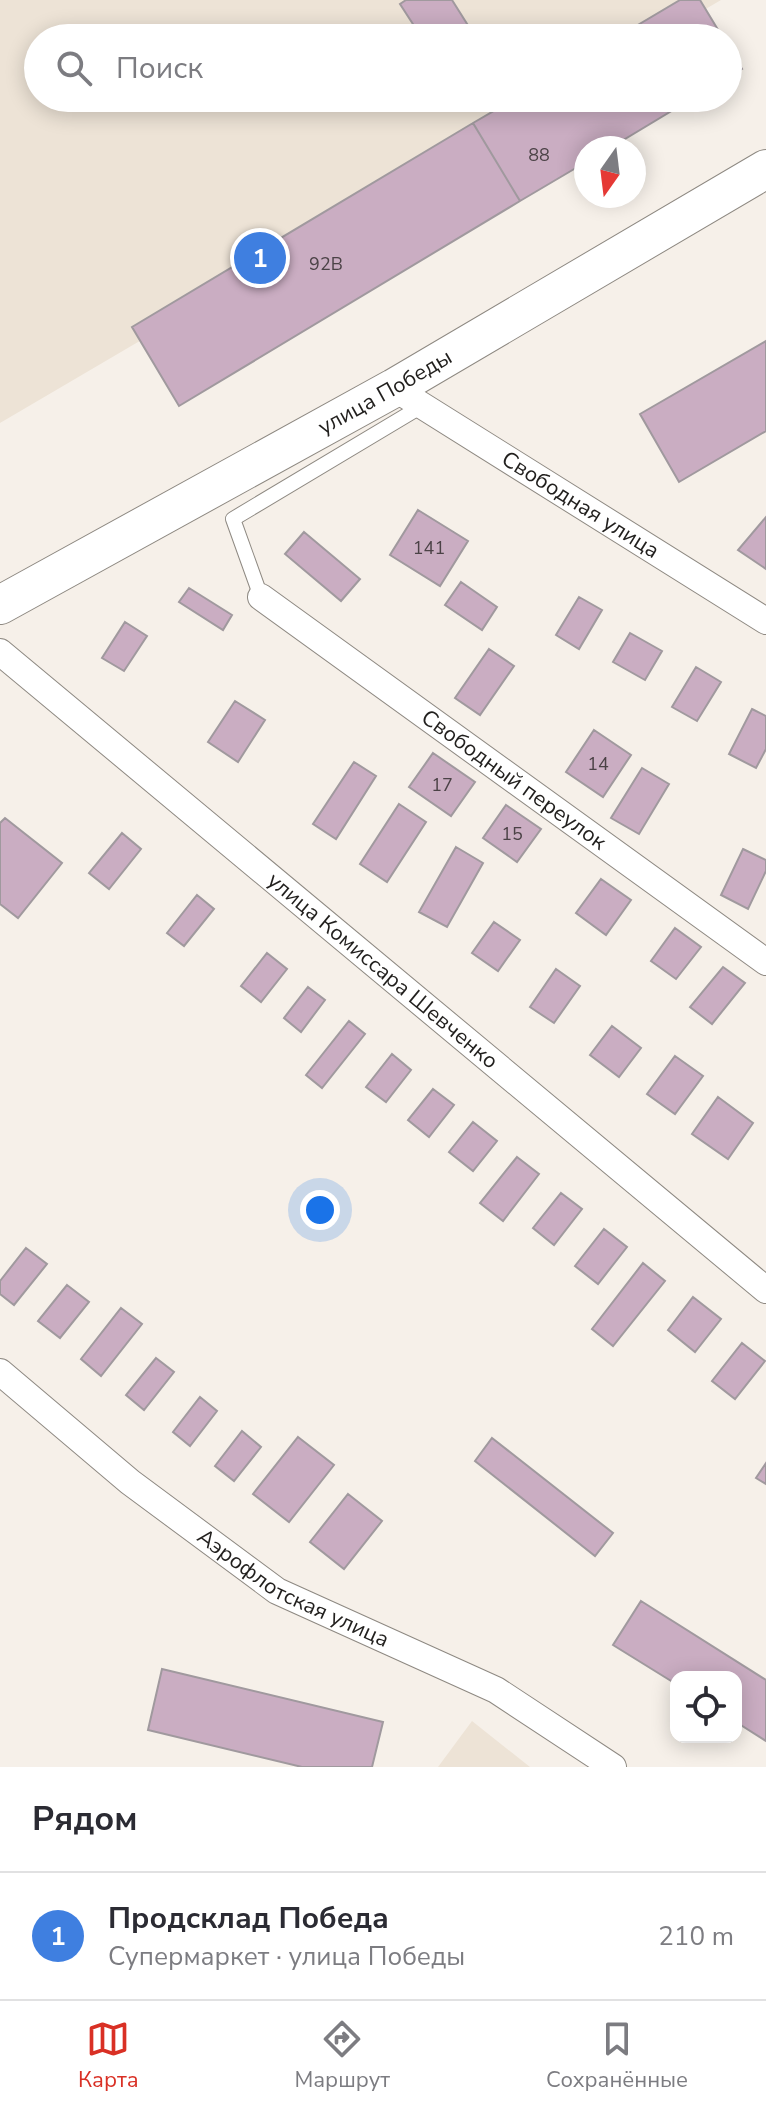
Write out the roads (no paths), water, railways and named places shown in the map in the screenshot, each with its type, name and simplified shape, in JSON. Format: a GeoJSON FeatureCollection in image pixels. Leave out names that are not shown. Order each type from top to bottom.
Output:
{"type":"FeatureCollection","features":[{"type":"Feature","properties":{"kind":"street","name":"улица Победы"},"geometry":{"type":"LineString","coordinates":[[0,605],[408,397],[766,169]]}},
{"type":"Feature","properties":{"kind":"street","name":"Свободная улица"},"geometry":{"type":"LineString","coordinates":[[408,397],[766,621]]}},
{"type":"Feature","properties":{"kind":"street","name":"Свободный переулок"},"geometry":{"type":"LineString","coordinates":[[261,597],[766,962]]}},
{"type":"Feature","properties":{"kind":"street","name":"улица Комиссара Шевченко"},"geometry":{"type":"LineString","coordinates":[[0,652],[766,1290]]}},
{"type":"Feature","properties":{"kind":"street","name":"Аэрофлотская улица"},"geometry":{"type":"LineString","coordinates":[[0,1372],[130,1482],[277,1591],[496,1690],[613,1767]]}},
{"type":"Feature","properties":{"kind":"lane"},"geometry":{"type":"LineString","coordinates":[[261,597],[233,519],[408,397]]}},
{"type":"Feature","properties":{"kind":"place","name":"Продсклад Победа"},"geometry":{"type":"Point","coordinates":[260,258]}}]}
